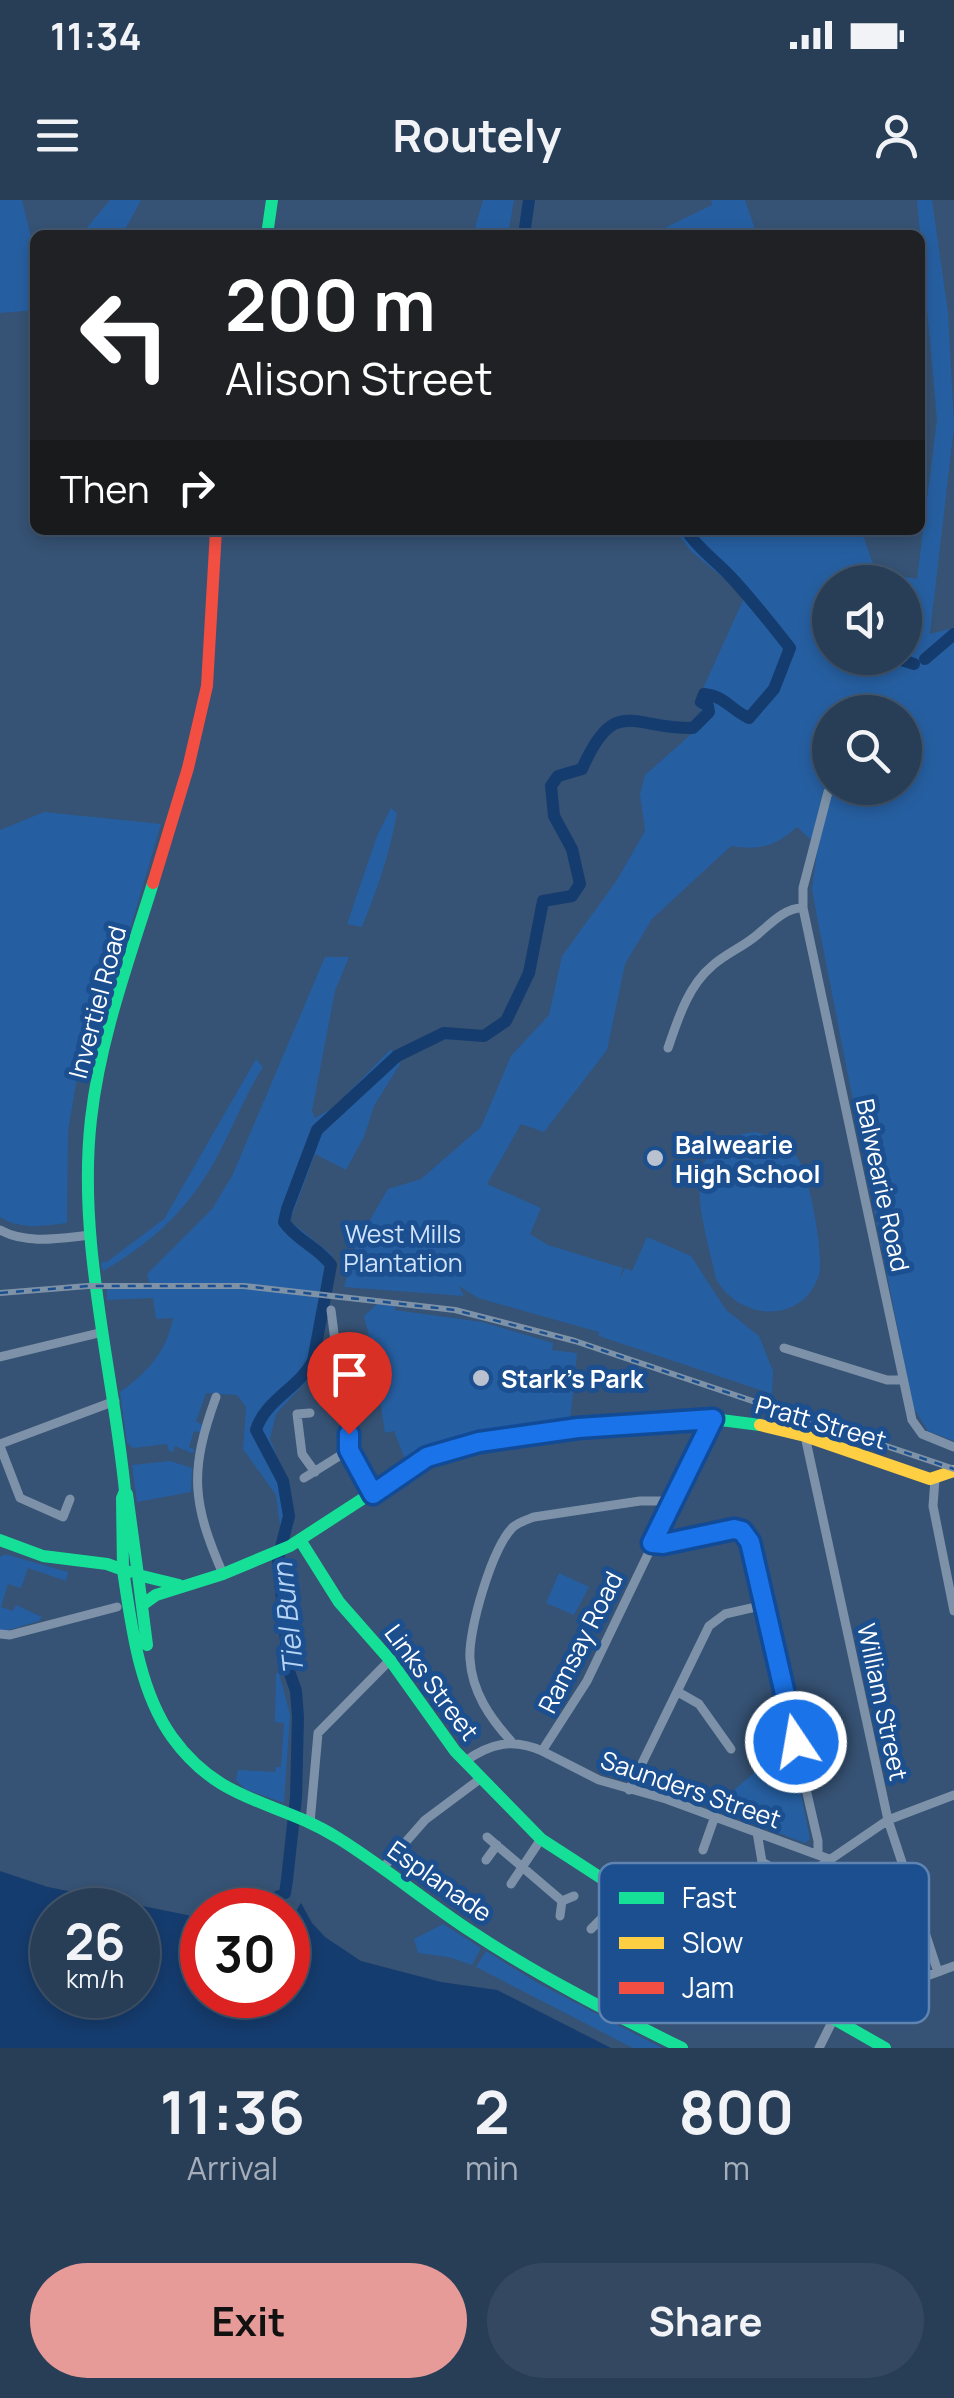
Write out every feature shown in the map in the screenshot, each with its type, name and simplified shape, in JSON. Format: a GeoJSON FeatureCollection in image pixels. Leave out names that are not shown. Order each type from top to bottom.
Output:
{"type":"FeatureCollection","features":[{"type":"Feature","properties":{"kind":"main road"},"geometry":{"type":"LineString","coordinates":[[268,230],[272,200]]}},
{"type":"Feature","properties":{"kind":"main road","name":"Invertiel Road"},"geometry":{"type":"LineString","coordinates":[[123,1570],[121,1518],[125,1492],[91,1235],[91,1120],[103,1045],[188,768],[207,686],[216,535]]}},
{"type":"Feature","properties":{"kind":"main road","name":"Pratt Street"},"geometry":{"type":"LineString","coordinates":[[142,1605],[156,1596],[295,1543],[427,1457],[479,1442],[578,1428],[713,1419],[774,1427],[935,1479]]}},
{"type":"Feature","properties":{"kind":"main road"},"geometry":{"type":"LineString","coordinates":[[935,1479],[954,1471]]}},
{"type":"Feature","properties":{"kind":"main road","name":"Invertiel Road"},"geometry":{"type":"LineString","coordinates":[[125,1492],[130,1499],[138,1574]]}},
{"type":"Feature","properties":{"kind":"main road"},"geometry":{"type":"LineString","coordinates":[[0,1540],[43,1556],[107,1564],[151,1580],[185,1586]]}},
{"type":"Feature","properties":{"kind":"main road","name":"Links Street"},"geometry":{"type":"LineString","coordinates":[[295,1543],[390,1660],[464,1762],[541,1840],[599,1877]]}},
{"type":"Feature","properties":{"kind":"main road"},"geometry":{"type":"LineString","coordinates":[[123,1570],[134,1554]]}},
{"type":"Feature","properties":{"kind":"main road","name":"Esplanade"},"geometry":{"type":"LineString","coordinates":[[123,1570],[122,1602],[156,1704],[169,1734],[196,1766],[224,1788],[334,1835],[514,1958],[599,2004]]}},
{"type":"Feature","properties":{"kind":"main road"},"geometry":{"type":"LineString","coordinates":[[122,1602],[138,1574]]}},
{"type":"Feature","properties":{"kind":"main road","name":"Esplanade"},"geometry":{"type":"LineString","coordinates":[[138,1574],[144,1632],[179,1745]]}},
{"type":"Feature","properties":{"kind":"main road","name":"Esplanade"},"geometry":{"type":"LineString","coordinates":[[635,2023],[682,2048]]}},
{"type":"Feature","properties":{"kind":"main road","name":"Links Street"},"geometry":{"type":"LineString","coordinates":[[839,2023],[885,2048]]}},
{"type":"Feature","properties":{"kind":"street"},"geometry":{"type":"LineString","coordinates":[[668,1048],[686,1002],[712,966],[777,918],[803,908],[804,888],[825,805]]}},
{"type":"Feature","properties":{"kind":"street","name":"Balwearie Road"},"geometry":{"type":"LineString","coordinates":[[803,908],[912,1420],[922,1434],[954,1447]]}},
{"type":"Feature","properties":{"kind":"street"},"geometry":{"type":"LineString","coordinates":[[0,1230],[12,1237],[49,1240],[91,1235]]}},
{"type":"Feature","properties":{"kind":"street"},"geometry":{"type":"LineString","coordinates":[[332,1310],[349,1450],[373,1494]]}},
{"type":"Feature","properties":{"kind":"street"},"geometry":{"type":"LineString","coordinates":[[0,1357],[104,1332]]}},
{"type":"Feature","properties":{"kind":"street"},"geometry":{"type":"LineString","coordinates":[[784,1348],[887,1380],[902,1380]]}},
{"type":"Feature","properties":{"kind":"street"},"geometry":{"type":"LineString","coordinates":[[216,1397],[203,1437],[196,1480],[205,1533],[222,1574]]}},
{"type":"Feature","properties":{"kind":"street"},"geometry":{"type":"LineString","coordinates":[[70,1499],[63,1517],[20,1498],[0,1445],[115,1401]]}},
{"type":"Feature","properties":{"kind":"street"},"geometry":{"type":"LineString","coordinates":[[310,1413],[297,1414],[302,1454],[314,1472]]}},
{"type":"Feature","properties":{"kind":"street","name":"Ramsay Road"},"geometry":{"type":"LineString","coordinates":[[511,1741],[542,1751],[587,1682],[713,1419]]}},
{"type":"Feature","properties":{"kind":"street","name":"William Street"},"geometry":{"type":"LineString","coordinates":[[805,1436],[888,1820],[902,1863]]}},
{"type":"Feature","properties":{"kind":"street"},"geometry":{"type":"LineString","coordinates":[[304,1478],[349,1450]]}},
{"type":"Feature","properties":{"kind":"street"},"geometry":{"type":"LineString","coordinates":[[935,1479],[933,1506],[954,1611]]}},
{"type":"Feature","properties":{"kind":"street"},"geometry":{"type":"LineString","coordinates":[[464,1762],[480,1750],[511,1741],[483,1705],[470,1661],[471,1636],[498,1550],[510,1531],[517,1523],[534,1517],[640,1501],[672,1502]]}},
{"type":"Feature","properties":{"kind":"street"},"geometry":{"type":"LineString","coordinates":[[652,1543],[734,1529],[742,1531],[750,1542],[818,1854]]}},
{"type":"Feature","properties":{"kind":"street"},"geometry":{"type":"LineString","coordinates":[[941,1544],[954,1542]]}},
{"type":"Feature","properties":{"kind":"street"},"geometry":{"type":"LineString","coordinates":[[0,1634],[10,1635],[122,1602]]}},
{"type":"Feature","properties":{"kind":"street"},"geometry":{"type":"LineString","coordinates":[[629,1790],[709,1626],[725,1614],[765,1605]]}},
{"type":"Feature","properties":{"kind":"street"},"geometry":{"type":"LineString","coordinates":[[306,1821],[318,1734],[390,1660]]}},
{"type":"Feature","properties":{"kind":"street"},"geometry":{"type":"LineString","coordinates":[[678,1692],[699,1704],[731,1749]]}},
{"type":"Feature","properties":{"kind":"street","name":"Saunders Street"},"geometry":{"type":"LineString","coordinates":[[542,1751],[599,1780],[715,1816],[829,1859]]}},
{"type":"Feature","properties":{"kind":"street"},"geometry":{"type":"LineString","coordinates":[[382,1868],[425,1820],[480,1778]]}},
{"type":"Feature","properties":{"kind":"street"},"geometry":{"type":"LineString","coordinates":[[824,1863],[888,1820],[954,1795]]}},
{"type":"Feature","properties":{"kind":"street"},"geometry":{"type":"LineString","coordinates":[[703,1850],[715,1816]]}},
{"type":"Feature","properties":{"kind":"street"},"geometry":{"type":"LineString","coordinates":[[757,1832],[762,1862]]}},
{"type":"Feature","properties":{"kind":"street"},"geometry":{"type":"LineString","coordinates":[[487,1837],[562,1901]]}},
{"type":"Feature","properties":{"kind":"street"},"geometry":{"type":"LineString","coordinates":[[511,1884],[541,1840]]}},
{"type":"Feature","properties":{"kind":"street"},"geometry":{"type":"LineString","coordinates":[[486,1860],[497,1845]]}},
{"type":"Feature","properties":{"kind":"street"},"geometry":{"type":"LineString","coordinates":[[562,1901],[574,1896]]}},
{"type":"Feature","properties":{"kind":"street"},"geometry":{"type":"LineString","coordinates":[[560,1916],[562,1901]]}},
{"type":"Feature","properties":{"kind":"street"},"geometry":{"type":"LineString","coordinates":[[591,1929],[599,1921]]}},
{"type":"Feature","properties":{"kind":"street","name":"William Street"},"geometry":{"type":"LineString","coordinates":[[929,1945],[938,1972]]}},
{"type":"Feature","properties":{"kind":"street"},"geometry":{"type":"LineString","coordinates":[[929,1975],[954,1966]]}},
{"type":"Feature","properties":{"kind":"street"},"geometry":{"type":"LineString","coordinates":[[819,2048],[832,2023]]}},
{"type":"Feature","properties":{"kind":"green space"},"geometry":{"type":"Polygon","coordinates":[[[0,200],[22,200],[30,233],[30,310],[0,313],[0,200]]]}},
{"type":"Feature","properties":{"kind":"green space"},"geometry":{"type":"Polygon","coordinates":[[[110,200],[141,200],[125,230],[85,230],[110,200]]]}},
{"type":"Feature","properties":{"kind":"green space"},"geometry":{"type":"Polygon","coordinates":[[[483,200],[514,200],[509,230],[475,230],[483,200]]]}},
{"type":"Feature","properties":{"kind":"green space"},"geometry":{"type":"Polygon","coordinates":[[[711,200],[745,200],[755,230],[660,230],[712,205],[711,200]]]}},
{"type":"Feature","properties":{"kind":"green space","name":"West Mills Plantation"},"geometry":{"type":"Polygon","coordinates":[[[917,200],[932,200],[948,313],[954,426],[930,634],[954,628],[954,1441],[928,1431],[913,1407],[812,889],[818,846],[797,827],[767,846],[731,846],[652,919],[625,964],[607,1050],[544,1132],[521,1124],[487,1184],[541,1208],[530,1234],[548,1245],[623,1268],[619,1281],[625,1268],[632,1271],[647,1237],[691,1256],[726,1310],[759,1336],[773,1371],[772,1394],[599,1336],[599,1332],[478,1298],[459,1286],[464,1296],[344,1287],[356,1244],[388,1189],[421,1179],[481,1127],[511,1056],[549,1015],[562,956],[617,880],[645,831],[640,794],[645,775],[696,730],[701,713],[700,695],[745,596],[691,551],[679,535],[863,535],[874,565],[812,565],[812,675],[922,675],[922,565],[919,565],[937,419],[925,288],[925,230],[920,230],[917,200]]]}},
{"type":"Feature","properties":{"kind":"green space"},"geometry":{"type":"Polygon","coordinates":[[[391,808],[397,813],[373,899],[362,927],[347,924],[377,836],[391,808]]]}},
{"type":"Feature","properties":{"kind":"green space"},"geometry":{"type":"Polygon","coordinates":[[[44,812],[161,824],[93,1055],[81,1053],[68,1131],[67,1223],[32,1226],[0,1217],[0,830],[44,812]]]}},
{"type":"Feature","properties":{"kind":"green space"},"geometry":{"type":"Polygon","coordinates":[[[325,957],[349,957],[335,991],[312,1111],[315,1118],[334,1107],[391,1049],[400,1064],[374,1106],[364,1137],[346,1170],[315,1154],[290,1221],[332,1255],[333,1266],[319,1356],[310,1377],[276,1414],[270,1439],[290,1491],[291,1530],[280,1525],[276,1495],[243,1449],[246,1407],[237,1395],[206,1393],[196,1421],[204,1426],[201,1433],[194,1431],[189,1447],[195,1450],[192,1453],[175,1446],[173,1452],[169,1451],[167,1444],[133,1448],[127,1443],[120,1392],[154,1360],[166,1341],[173,1318],[156,1319],[153,1298],[107,1300],[107,1289],[151,1289],[147,1274],[212,1209],[232,1176],[325,957]]]}},
{"type":"Feature","properties":{"kind":"green space"},"geometry":{"type":"Polygon","coordinates":[[[256,1059],[263,1067],[198,1187],[162,1228],[103,1271],[101,1263],[164,1219],[256,1059]]]}},
{"type":"Feature","properties":{"kind":"green space"},"geometry":{"type":"Polygon","coordinates":[[[755,1132],[780,1142],[799,1160],[811,1199],[820,1252],[819,1275],[811,1291],[799,1303],[770,1312],[739,1303],[716,1279],[701,1211],[702,1168],[712,1151],[728,1139],[755,1132]]]}},
{"type":"Feature","properties":{"kind":"green space","name":"Stark's Park"},"geometry":{"type":"Polygon","coordinates":[[[377,1304],[482,1322],[553,1343],[552,1350],[577,1353],[570,1421],[455,1441],[406,1462],[394,1431],[385,1433],[364,1316],[377,1304]]]}},
{"type":"Feature","properties":{"kind":"green space"},"geometry":{"type":"Polygon","coordinates":[[[170,1461],[192,1468],[191,1492],[137,1502],[132,1465],[170,1461]]]}},
{"type":"Feature","properties":{"kind":"green space"},"geometry":{"type":"Polygon","coordinates":[[[5,1554],[68,1572],[66,1581],[28,1568],[21,1588],[8,1584],[1,1607],[13,1611],[16,1605],[42,1617],[5,1631],[0,1630],[0,1557],[5,1554]]]}},
{"type":"Feature","properties":{"kind":"green space"},"geometry":{"type":"Polygon","coordinates":[[[559,1573],[589,1587],[574,1615],[546,1603],[559,1573]]]}},
{"type":"Feature","properties":{"kind":"green space"},"geometry":{"type":"Polygon","coordinates":[[[276,1673],[290,1715],[284,1803],[245,1789],[236,1780],[238,1770],[275,1772],[276,1767],[281,1767],[284,1723],[275,1722],[276,1673]]]}},
{"type":"Feature","properties":{"kind":"green space"},"geometry":{"type":"Polygon","coordinates":[[[769,1760],[796,1769],[810,1839],[805,1843],[739,1818],[735,1789],[769,1760]]]}},
{"type":"Feature","properties":{"kind":"green space"},"geometry":{"type":"Polygon","coordinates":[[[443,1924],[481,1948],[472,1965],[418,1953],[414,1939],[443,1924]]]}},
{"type":"Feature","properties":{"kind":"green space"},"geometry":{"type":"Polygon","coordinates":[[[486,1951],[599,2015],[599,2023],[614,2023],[662,2048],[633,2048],[476,1967],[486,1951]]]}},
{"type":"Feature","properties":{"kind":"shaded area"},"geometry":{"type":"Polygon","coordinates":[[[0,1871],[53,1888],[30,1888],[30,2018],[160,2018],[160,1910],[180,1914],[180,2018],[310,2018],[310,1919],[325,1937],[361,1961],[441,1982],[497,1990],[611,2048],[0,2048],[0,1871]]]}},
{"type":"Feature","properties":{"kind":"waterway","name":"Tiel Burn"},"geometry":{"type":"LineString","coordinates":[[525,230],[529,200]]}},
{"type":"Feature","properties":{"kind":"waterway","name":"Tiel Burn"},"geometry":{"type":"LineString","coordinates":[[286,1888],[296,1797],[298,1717],[296,1691],[289,1671],[278,1559],[289,1516],[283,1481],[256,1430],[267,1410],[313,1361],[331,1265],[284,1222],[287,1209],[317,1130],[397,1056],[444,1033],[484,1036],[506,1021],[529,973],[543,901],[572,896],[580,884],[572,849],[554,816],[551,786],[558,776],[582,769],[605,731],[616,723],[693,728],[709,712],[701,702],[704,694],[717,697],[749,718],[774,689],[790,648],[690,535]]}},
{"type":"Feature","properties":{"kind":"waterway"},"geometry":{"type":"LineString","coordinates":[[925,659],[954,634]]}},
{"type":"Feature","properties":{"kind":"railway"},"geometry":{"type":"LineString","coordinates":[[0,1293],[88,1286],[244,1286],[455,1310],[575,1341],[954,1469]]}},
{"type":"Feature","properties":{"kind":"traffic: fast"},"geometry":{"type":"LineString","coordinates":[[268,230],[272,200]]}},
{"type":"Feature","properties":{"kind":"traffic: fast"},"geometry":{"type":"LineString","coordinates":[[123,1570],[125,1491],[92,1258],[88,1165],[101,1059],[153,883]]}},
{"type":"Feature","properties":{"kind":"traffic: fast"},"geometry":{"type":"LineString","coordinates":[[142,1605],[156,1595],[223,1574],[290,1546],[427,1457],[479,1442],[538,1432],[713,1419],[760,1425]]}},
{"type":"Feature","properties":{"kind":"traffic: fast"},"geometry":{"type":"LineString","coordinates":[[127,1494],[138,1575],[179,1585]]}},
{"type":"Feature","properties":{"kind":"traffic: fast"},"geometry":{"type":"LineString","coordinates":[[0,1540],[43,1556],[107,1564],[129,1572]]}},
{"type":"Feature","properties":{"kind":"traffic: fast"},"geometry":{"type":"LineString","coordinates":[[300,1540],[339,1602],[390,1660],[455,1751],[541,1839],[599,1877]]}},
{"type":"Feature","properties":{"kind":"traffic: fast"},"geometry":{"type":"LineString","coordinates":[[123,1570],[144,1678],[161,1719],[191,1759],[230,1789],[338,1838],[495,1947],[599,2005]]}},
{"type":"Feature","properties":{"kind":"traffic: fast"},"geometry":{"type":"LineString","coordinates":[[138,1575],[147,1645]]}},
{"type":"Feature","properties":{"kind":"traffic: fast"},"geometry":{"type":"LineString","coordinates":[[634,2023],[682,2048]]}},
{"type":"Feature","properties":{"kind":"traffic: fast"},"geometry":{"type":"LineString","coordinates":[[841,2023],[885,2048]]}},
{"type":"Feature","properties":{"kind":"traffic: slow"},"geometry":{"type":"LineString","coordinates":[[760,1425],[805,1436],[930,1479],[954,1471]]}},
{"type":"Feature","properties":{"kind":"traffic: jam"},"geometry":{"type":"LineString","coordinates":[[153,883],[188,768],[207,686],[216,535]]}},
{"type":"Feature","properties":{"kind":"place","name":"Balwearie High School"},"geometry":{"type":"Point","coordinates":[655,1158]}},
{"type":"Feature","properties":{"kind":"place","name":"Stark's Park"},"geometry":{"type":"Point","coordinates":[481,1378]}},
{"type":"Feature","properties":{"kind":"route"},"geometry":{"type":"LineString","coordinates":[[349,1434],[349,1450],[373,1494],[427,1457],[479,1442],[578,1428],[713,1419],[652,1543],[734,1529],[742,1531],[750,1542],[796,1742]]}}]}
